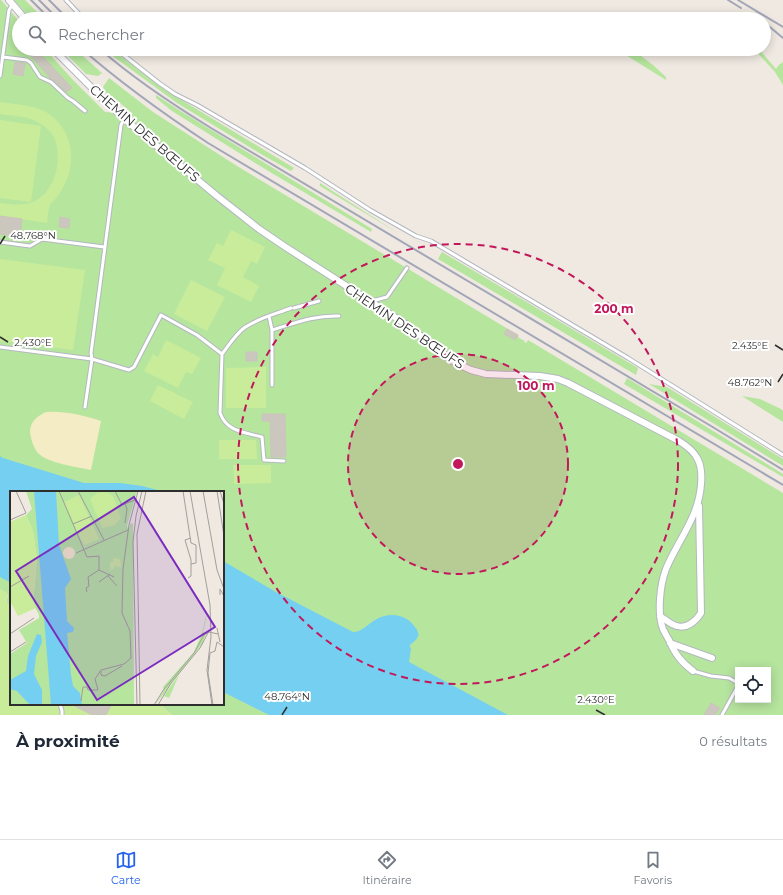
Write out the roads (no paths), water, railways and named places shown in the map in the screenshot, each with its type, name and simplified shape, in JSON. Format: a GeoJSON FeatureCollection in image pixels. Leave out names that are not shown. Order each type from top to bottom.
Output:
{"type":"FeatureCollection","features":[{"type":"Feature","properties":{"kind":"street"},"geometry":{"type":"LineString","coordinates":[[11,2],[19,12]]}},
{"type":"Feature","properties":{"kind":"street","name":"CHEMIN DES BŒUFS"},"geometry":{"type":"LineString","coordinates":[[60,56],[124,119],[259,229],[411,328],[448,357],[471,370],[486,374],[540,376],[558,379],[577,387],[679,441],[690,449],[698,460],[701,468],[701,491],[694,514],[666,569],[662,583],[660,616]]}},
{"type":"Feature","properties":{"kind":"street"},"geometry":{"type":"LineString","coordinates":[[660,616],[676,626],[684,626],[696,620],[700,613],[698,502]]}},
{"type":"Feature","properties":{"kind":"street"},"geometry":{"type":"LineString","coordinates":[[660,616],[663,628],[678,657],[693,671]]}},
{"type":"Feature","properties":{"kind":"street"},"geometry":{"type":"LineString","coordinates":[[670,643],[712,658]]}},
{"type":"Feature","properties":{"kind":"lane"},"geometry":{"type":"LineString","coordinates":[[66,0],[77,12]]}},
{"type":"Feature","properties":{"kind":"lane"},"geometry":{"type":"LineString","coordinates":[[0,76],[11,2]]}},
{"type":"Feature","properties":{"kind":"lane"},"geometry":{"type":"LineString","coordinates":[[125,56],[175,94],[197,105],[305,168],[370,210],[416,236],[431,241],[593,337],[783,455]]}},
{"type":"Feature","properties":{"kind":"lane"},"geometry":{"type":"LineString","coordinates":[[3,57],[27,60],[31,63],[40,77],[51,82],[85,111]]}},
{"type":"Feature","properties":{"kind":"lane"},"geometry":{"type":"LineString","coordinates":[[85,407],[92,359],[91,353],[104,247],[121,125],[124,119]]}},
{"type":"Feature","properties":{"kind":"lane"},"geometry":{"type":"LineString","coordinates":[[0,242],[30,246],[42,239],[104,247]]}},
{"type":"Feature","properties":{"kind":"lane"},"geometry":{"type":"LineString","coordinates":[[371,302],[387,296],[407,268]]}},
{"type":"Feature","properties":{"kind":"lane"},"geometry":{"type":"LineString","coordinates":[[284,461],[264,460],[262,437],[230,428],[222,419],[220,413],[222,354],[234,337],[245,327],[268,316],[319,302]]}},
{"type":"Feature","properties":{"kind":"lane"},"geometry":{"type":"LineString","coordinates":[[0,347],[92,359],[129,370],[134,367],[161,315],[197,335],[222,354]]}},
{"type":"Feature","properties":{"kind":"lane"},"geometry":{"type":"LineString","coordinates":[[268,316],[272,330],[272,385]]}},
{"type":"Feature","properties":{"kind":"lane"},"geometry":{"type":"LineString","coordinates":[[272,330],[311,318],[339,316]]}},
{"type":"Feature","properties":{"kind":"lane"},"geometry":{"type":"LineString","coordinates":[[693,671],[711,676],[729,678],[735,681]]}},
{"type":"Feature","properties":{"kind":"lane"},"geometry":{"type":"LineString","coordinates":[[722,715],[735,691]]}},
{"type":"Feature","properties":{"kind":"lane"},"geometry":{"type":"LineString","coordinates":[[60,705],[62,715]]}},
{"type":"Feature","properties":{"kind":"water"},"geometry":{"type":"Polygon","coordinates":[[[0,456],[84,483],[120,483],[142,486],[161,491],[10,491],[10,582],[0,577],[0,456]]]}},
{"type":"Feature","properties":{"kind":"water"},"geometry":{"type":"Polygon","coordinates":[[[224,562],[276,592],[353,632],[362,629],[381,617],[393,615],[404,617],[409,620],[418,632],[417,639],[410,645],[411,649],[409,662],[508,715],[269,715],[224,692],[224,562]]]}},
{"type":"Feature","properties":{"kind":"railway"},"geometry":{"type":"LineString","coordinates":[[31,0],[43,12]]}},
{"type":"Feature","properties":{"kind":"railway"},"geometry":{"type":"LineString","coordinates":[[39,0],[51,12]]}},
{"type":"Feature","properties":{"kind":"railway"},"geometry":{"type":"LineString","coordinates":[[49,0],[61,12]]}},
{"type":"Feature","properties":{"kind":"railway"},"geometry":{"type":"LineString","coordinates":[[728,0],[741,8]]}},
{"type":"Feature","properties":{"kind":"railway"},"geometry":{"type":"LineString","coordinates":[[738,0],[758,12]]}},
{"type":"Feature","properties":{"kind":"railway"},"geometry":{"type":"LineString","coordinates":[[771,20],[783,27]]}},
{"type":"Feature","properties":{"kind":"railway"},"geometry":{"type":"LineString","coordinates":[[771,28],[783,38]]}},
{"type":"Feature","properties":{"kind":"railway"},"geometry":{"type":"LineString","coordinates":[[90,56],[175,121],[208,143],[783,485]]}},
{"type":"Feature","properties":{"kind":"railway"},"geometry":{"type":"LineString","coordinates":[[108,56],[154,91],[211,128],[783,470]]}}]}
